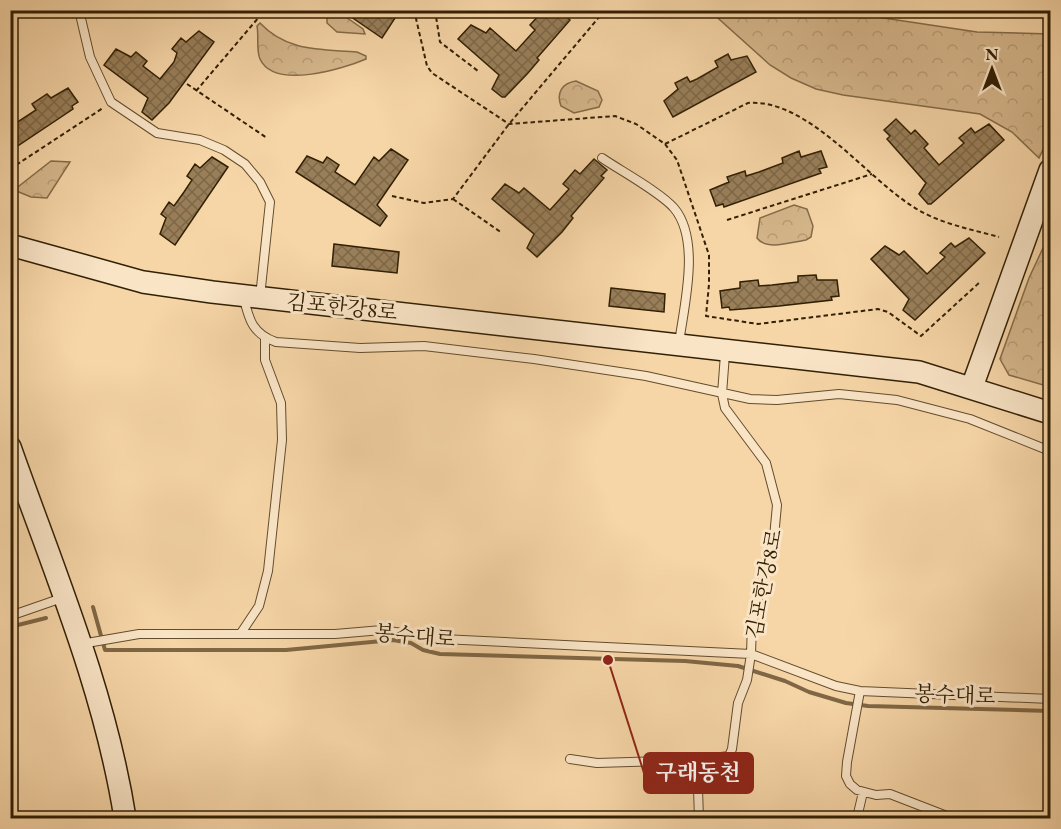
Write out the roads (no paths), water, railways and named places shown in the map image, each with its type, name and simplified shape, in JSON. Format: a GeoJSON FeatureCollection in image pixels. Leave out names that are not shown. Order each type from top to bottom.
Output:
{"type":"FeatureCollection","features":[{"type":"Feature","properties":{"kind":"street"},"geometry":{"type":"LineString","coordinates":[[972,387],[1050,170]]}},
{"type":"Feature","properties":{"kind":"street","name":"김포한강8로"},"geometry":{"type":"LineString","coordinates":[[10,245],[144,282],[252,297],[919,372],[1050,413]]}},
{"type":"Feature","properties":{"kind":"street","name":"김포한강8로"},"geometry":{"type":"LineString","coordinates":[[678,345],[725,354],[919,378],[972,387]]}},
{"type":"Feature","properties":{"kind":"street"},"geometry":{"type":"LineString","coordinates":[[10,447],[63,597],[86,643],[120,786],[125,819]]}},
{"type":"Feature","properties":{"kind":"lane"},"geometry":{"type":"LineString","coordinates":[[79,10],[90,57],[111,102],[157,133],[200,141],[225,150],[245,164],[260,182],[270,202],[252,297],[253,328],[265,338],[276,342],[360,348],[424,346],[534,359],[646,376],[722,394],[766,401],[823,395],[859,395],[918,403],[970,419],[1050,451]]}},
{"type":"Feature","properties":{"kind":"lane"},"geometry":{"type":"LineString","coordinates":[[602,158],[674,208],[679,216],[687,243],[690,265],[678,345]]}},
{"type":"Feature","properties":{"kind":"lane"},"geometry":{"type":"LineString","coordinates":[[241,633],[259,606],[268,571],[282,440],[281,403],[265,360],[265,338]]}},
{"type":"Feature","properties":{"kind":"lane","name":"김포한강8로"},"geometry":{"type":"LineString","coordinates":[[725,354],[722,394],[725,408],[766,464],[777,505],[774,537],[752,622],[751,654],[860,695]]}},
{"type":"Feature","properties":{"kind":"lane"},"geometry":{"type":"LineString","coordinates":[[10,616],[63,597]]}},
{"type":"Feature","properties":{"kind":"lane","name":"봉수대로"},"geometry":{"type":"LineString","coordinates":[[86,643],[116,637],[241,633],[334,634],[382,630],[442,639],[751,654]]}},
{"type":"Feature","properties":{"kind":"lane"},"geometry":{"type":"LineString","coordinates":[[570,759],[597,763],[697,760],[729,756],[738,703],[747,680],[751,654]]}},
{"type":"Feature","properties":{"kind":"lane"},"geometry":{"type":"LineString","coordinates":[[860,695],[846,776],[850,784],[863,792],[890,794],[952,819]]}},
{"type":"Feature","properties":{"kind":"lane","name":"봉수대로"},"geometry":{"type":"LineString","coordinates":[[860,695],[1050,699]]}},
{"type":"Feature","properties":{"kind":"lane"},"geometry":{"type":"LineString","coordinates":[[697,760],[699,819]]}},
{"type":"Feature","properties":{"kind":"lane"},"geometry":{"type":"LineString","coordinates":[[857,819],[863,792]]}},
{"type":"Feature","properties":{"kind":"waterway"},"geometry":{"type":"LineString","coordinates":[[93,607],[105,650],[286,650],[393,640],[411,643],[423,650],[440,654],[685,661],[738,666],[785,681],[809,692],[846,703],[868,706],[1050,711]]}},
{"type":"Feature","properties":{"kind":"waterway"},"geometry":{"type":"LineString","coordinates":[[10,627],[46,618]]}},
{"type":"Feature","properties":{"kind":"place","name":"구래동천"},"geometry":{"type":"Point","coordinates":[608,660]}}]}
